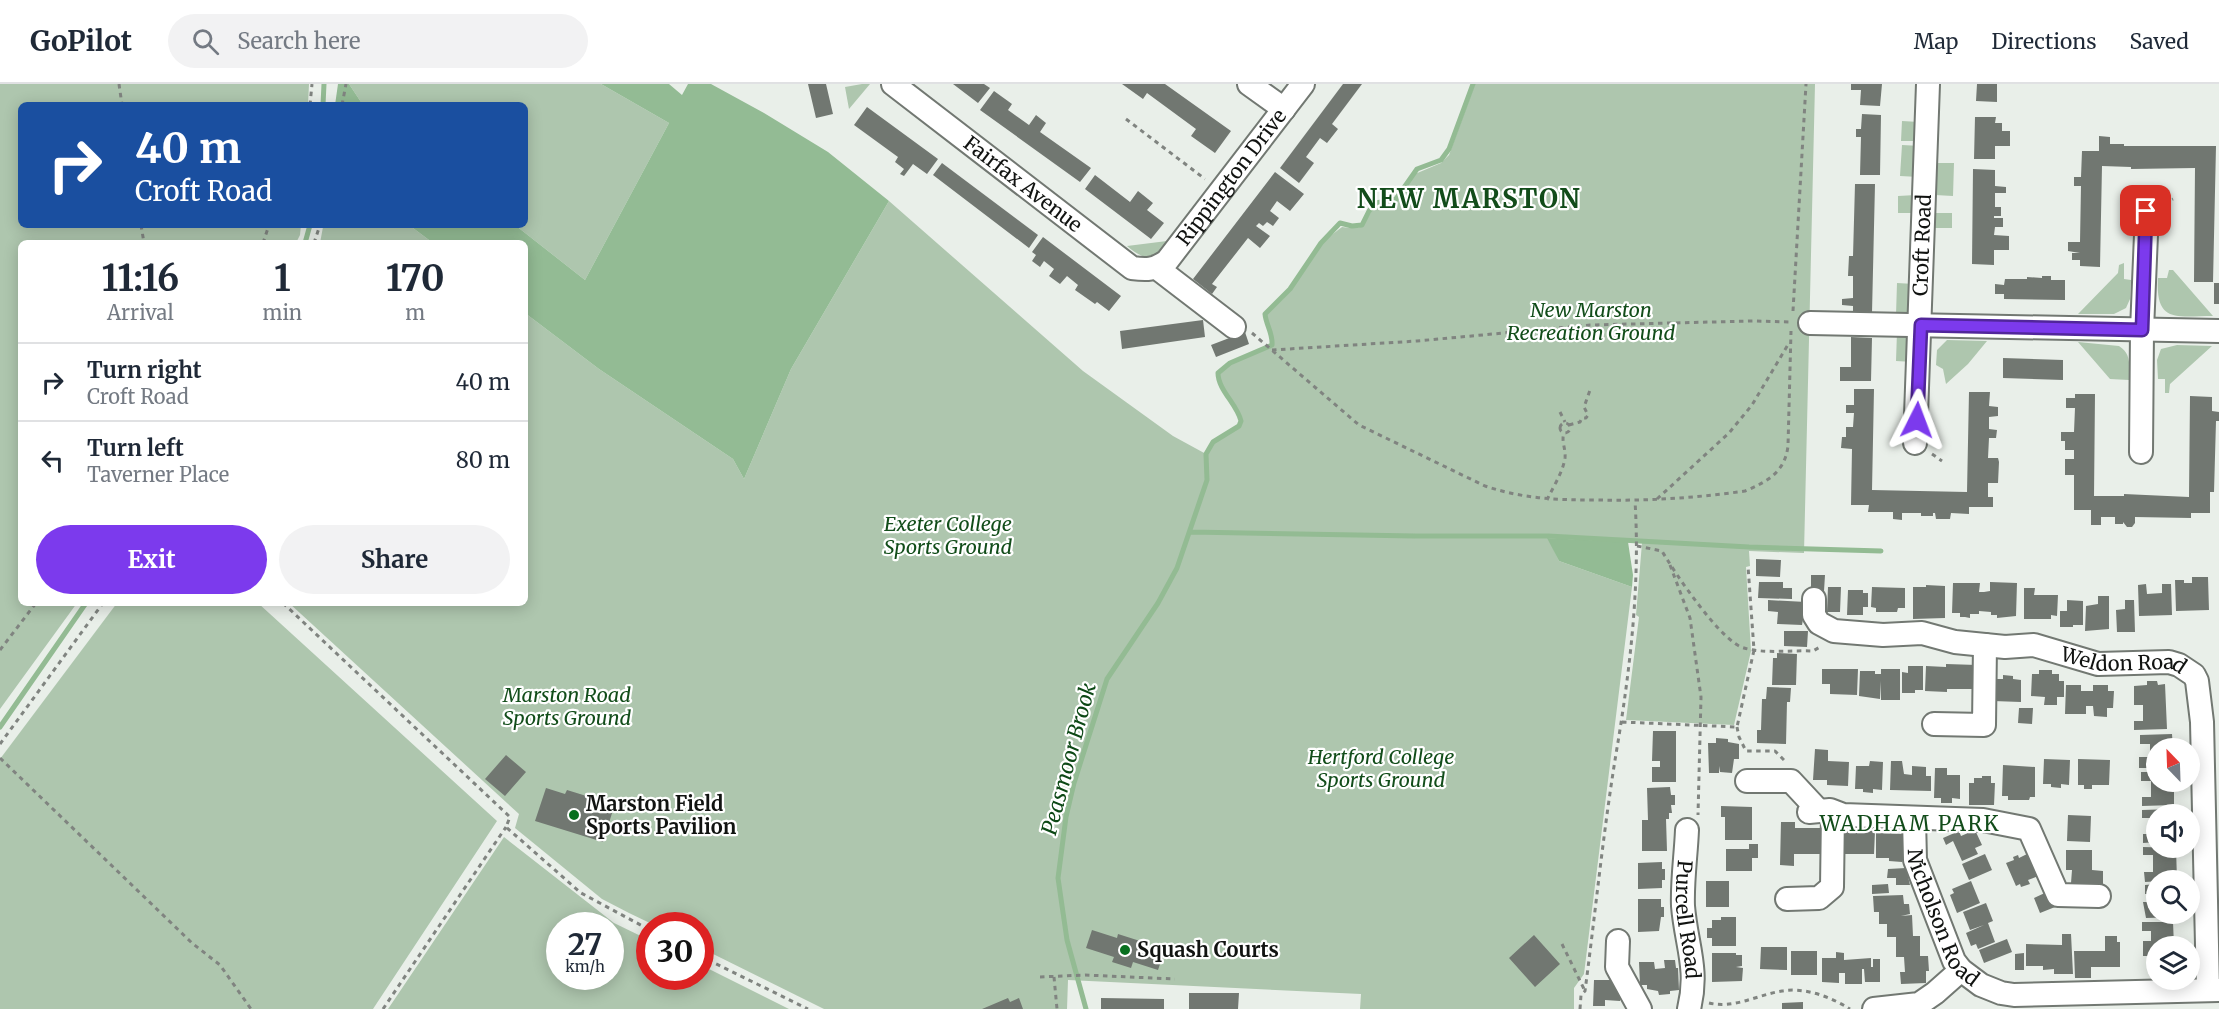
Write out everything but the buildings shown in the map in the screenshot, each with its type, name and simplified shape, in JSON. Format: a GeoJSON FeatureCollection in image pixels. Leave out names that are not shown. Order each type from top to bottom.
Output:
{"type":"FeatureCollection","features":[{"type":"Feature","properties":{"kind":"street","name":"Fairfax Avenue"},"geometry":{"type":"LineString","coordinates":[[893,84],[1132,268],[1149,270],[1157,268]]}},
{"type":"Feature","properties":{"kind":"street"},"geometry":{"type":"LineString","coordinates":[[1249,84],[1284,109]]}},
{"type":"Feature","properties":{"kind":"street","name":"Rippington Drive"},"geometry":{"type":"LineString","coordinates":[[1157,268],[1167,261],[1303,84]]}},
{"type":"Feature","properties":{"kind":"street","name":"Croft Road"},"geometry":{"type":"LineString","coordinates":[[1928,84],[1921,325],[2219,331]]}},
{"type":"Feature","properties":{"kind":"street"},"geometry":{"type":"LineString","coordinates":[[2140,452],[2146,211]]}},
{"type":"Feature","properties":{"kind":"street"},"geometry":{"type":"LineString","coordinates":[[1157,268],[1234,327]]}},
{"type":"Feature","properties":{"kind":"street"},"geometry":{"type":"LineString","coordinates":[[1801,323],[1921,325],[1915,443]]}},
{"type":"Feature","properties":{"kind":"street"},"geometry":{"type":"LineString","coordinates":[[1814,599],[1814,615],[1819,623],[1834,631],[1843,632]]}},
{"type":"Feature","properties":{"kind":"street","name":"Weldon Road"},"geometry":{"type":"LineString","coordinates":[[1843,632],[1883,635],[1922,633],[1955,642],[2005,647],[2034,645],[2098,664],[2169,662],[2186,668],[2194,675],[2200,694],[2202,722],[2213,990]]}},
{"type":"Feature","properties":{"kind":"street"},"geometry":{"type":"LineString","coordinates":[[1934,724],[1984,725],[1985,645]]}},
{"type":"Feature","properties":{"kind":"street"},"geometry":{"type":"LineString","coordinates":[[1747,781],[1791,781],[1821,812],[1832,886],[1819,898],[1787,898]]}},
{"type":"Feature","properties":{"kind":"street"},"geometry":{"type":"LineString","coordinates":[[1821,812],[1914,819],[1983,820],[2029,829],[2058,895],[2099,896]]}},
{"type":"Feature","properties":{"kind":"street","name":"Nicholson Road"},"geometry":{"type":"LineString","coordinates":[[1914,819],[1915,860],[1948,950],[1961,970],[1981,985],[2001,993],[2049,1002],[2213,990]]}},
{"type":"Feature","properties":{"kind":"street","name":"Purcell Road"},"geometry":{"type":"LineString","coordinates":[[1687,831],[1683,907],[1693,963],[1693,985],[1689,1007]]}},
{"type":"Feature","properties":{"kind":"street"},"geometry":{"type":"LineString","coordinates":[[1618,940],[1617,967],[1640,1009]]}},
{"type":"Feature","properties":{"kind":"street"},"geometry":{"type":"LineString","coordinates":[[1874,1009],[1909,1007],[1919,1004],[1961,970]]}},
{"type":"Feature","properties":{"kind":"path"},"geometry":{"type":"LineString","coordinates":[[119,84],[122,102]]}},
{"type":"Feature","properties":{"kind":"path"},"geometry":{"type":"LineString","coordinates":[[310,102],[312,84]]}},
{"type":"Feature","properties":{"kind":"path"},"geometry":{"type":"LineString","coordinates":[[343,102],[346,84]]}},
{"type":"Feature","properties":{"kind":"path"},"geometry":{"type":"LineString","coordinates":[[1655,500],[1729,433],[1752,405],[1801,323],[1806,84]]}},
{"type":"Feature","properties":{"kind":"path"},"geometry":{"type":"LineString","coordinates":[[1126,119],[1221,191]]}},
{"type":"Feature","properties":{"kind":"path"},"geometry":{"type":"LineString","coordinates":[[1272,350],[1417,341],[1590,324],[1753,321],[1801,323]]}},
{"type":"Feature","properties":{"kind":"path"},"geometry":{"type":"LineString","coordinates":[[1262,342],[1349,417],[1368,430],[1485,486],[1506,493],[1547,500],[1635,501],[1745,491],[1762,484],[1779,471],[1785,462],[1788,446],[1790,342]]}},
{"type":"Feature","properties":{"kind":"path"},"geometry":{"type":"LineString","coordinates":[[1564,433],[1560,431],[1559,426],[1580,423],[1582,418],[1588,415],[1584,407],[1590,390]]}},
{"type":"Feature","properties":{"kind":"path"},"geometry":{"type":"LineString","coordinates":[[1547,500],[1563,462],[1565,449],[1562,437],[1570,429],[1560,412]]}},
{"type":"Feature","properties":{"kind":"path"},"geometry":{"type":"LineString","coordinates":[[1580,1009],[1581,995],[1585,991],[1622,722],[1636,586],[1635,501]]}},
{"type":"Feature","properties":{"kind":"path"},"geometry":{"type":"LineString","coordinates":[[1636,546],[1662,551],[1708,615],[1734,645],[1754,650],[1813,651],[1833,641],[1843,632]]}},
{"type":"Feature","properties":{"kind":"path"},"geometry":{"type":"LineString","coordinates":[[1670,565],[1690,618],[1701,697],[1698,818],[1687,831]]}},
{"type":"Feature","properties":{"kind":"path"},"geometry":{"type":"LineString","coordinates":[[1622,722],[1737,726],[1754,650],[1748,566]]}},
{"type":"Feature","properties":{"kind":"path"},"geometry":{"type":"LineString","coordinates":[[0,650],[34,606]]}},
{"type":"Feature","properties":{"kind":"path"},"geometry":{"type":"LineString","coordinates":[[0,744],[101,606]]}},
{"type":"Feature","properties":{"kind":"path"},"geometry":{"type":"LineString","coordinates":[[286,606],[510,817],[506,827],[383,1009]]}},
{"type":"Feature","properties":{"kind":"path"},"geometry":{"type":"LineString","coordinates":[[0,758],[192,943],[220,964],[251,1009]]}},
{"type":"Feature","properties":{"kind":"path"},"geometry":{"type":"LineString","coordinates":[[506,827],[581,893],[636,922]]}},
{"type":"Feature","properties":{"kind":"path"},"geometry":{"type":"LineString","coordinates":[[1562,944],[1585,991]]}},
{"type":"Feature","properties":{"kind":"path"},"geometry":{"type":"LineString","coordinates":[[714,963],[808,1009]]}},
{"type":"Feature","properties":{"kind":"path"},"geometry":{"type":"LineString","coordinates":[[1040,978],[1078,975],[1175,979]]}},
{"type":"Feature","properties":{"kind":"path"},"geometry":{"type":"LineString","coordinates":[[1054,977],[1057,1009]]}},
{"type":"Feature","properties":{"kind":"path"},"geometry":{"type":"LineString","coordinates":[[1689,1007],[1701,1001],[1731,1007],[1781,991],[1792,990],[1814,993],[1837,1001],[1850,1009]]}},
{"type":"Feature","properties":{"kind":"green space"},"geometry":{"type":"Polygon","coordinates":[[[0,84],[309,84],[308,102],[18,102],[18,228],[301,228],[298,240],[18,240],[18,606],[75,606],[0,709],[0,84]]]}},
{"type":"Feature","properties":{"kind":"green space"},"geometry":{"type":"Polygon","coordinates":[[[338,84],[349,84],[361,102],[335,102],[338,84]]]}},
{"type":"Feature","properties":{"kind":"green space"},"geometry":{"type":"Polygon","coordinates":[[[349,84],[601,84],[669,123],[585,280],[519,228],[528,228],[528,102],[361,102],[349,84]]]}},
{"type":"Feature","properties":{"kind":"green space"},"geometry":{"type":"Polygon","coordinates":[[[601,84],[669,84],[682,95],[688,84],[711,84],[828,152],[889,201],[791,369],[744,479],[733,459],[599,369],[528,315],[528,240],[429,240],[413,228],[519,228],[585,280],[669,123],[601,84]]]}},
{"type":"Feature","properties":{"kind":"green space"},"geometry":{"type":"Polygon","coordinates":[[[870,84],[849,109],[845,87],[870,84]]]}},
{"type":"Feature","properties":{"kind":"green space"},"geometry":{"type":"Polygon","coordinates":[[[1475,84],[1815,84],[1804,553],[1749,551],[1750,566],[1746,567],[1751,651],[1734,725],[1626,720],[1639,617],[1636,615],[1642,543],[1548,538],[1559,561],[1632,587],[1584,974],[1574,988],[1574,1009],[1360,1009],[1361,994],[1068,980],[1067,1009],[824,1009],[714,954],[714,912],[636,912],[636,916],[602,899],[515,828],[519,814],[292,606],[528,606],[528,315],[599,369],[733,459],[744,479],[791,369],[889,201],[1083,371],[1173,436],[1206,454],[1213,442],[1239,426],[1241,421],[1221,385],[1218,373],[1230,363],[1271,345],[1265,314],[1283,299],[1321,243],[1342,227],[1362,226],[1373,209],[1395,202],[1415,174],[1441,163],[1449,155],[1475,84]]]}},
{"type":"Feature","properties":{"kind":"green space"},"geometry":{"type":"Polygon","coordinates":[[[1902,121],[1919,122],[1918,141],[1901,141],[1902,121]]]}},
{"type":"Feature","properties":{"kind":"green space"},"geometry":{"type":"Polygon","coordinates":[[[1902,145],[1921,146],[1919,177],[1900,176],[1902,145]]]}},
{"type":"Feature","properties":{"kind":"green space"},"geometry":{"type":"Polygon","coordinates":[[[1936,163],[1954,163],[1953,196],[1935,195],[1936,163]]]}},
{"type":"Feature","properties":{"kind":"green space"},"geometry":{"type":"Polygon","coordinates":[[[2133,187],[2163,189],[2165,194],[2152,199],[2143,199],[2130,195],[2133,187]]]}},
{"type":"Feature","properties":{"kind":"green space"},"geometry":{"type":"Polygon","coordinates":[[[1916,195],[1916,213],[1898,213],[1898,196],[1916,195]]]}},
{"type":"Feature","properties":{"kind":"green space"},"geometry":{"type":"Polygon","coordinates":[[[1934,213],[1952,213],[1952,228],[1934,228],[1934,213]]]}},
{"type":"Feature","properties":{"kind":"green space"},"geometry":{"type":"Polygon","coordinates":[[[323,228],[413,228],[429,240],[321,240],[323,228]]]}},
{"type":"Feature","properties":{"kind":"green space"},"geometry":{"type":"Polygon","coordinates":[[[1167,241],[1159,253],[1150,257],[1144,257],[1127,246],[1167,241]]]}},
{"type":"Feature","properties":{"kind":"green space"},"geometry":{"type":"Polygon","coordinates":[[[2124,263],[2124,279],[2131,280],[2130,299],[2126,308],[2114,314],[2078,314],[2118,273],[2119,265],[2124,263]]]}},
{"type":"Feature","properties":{"kind":"green space"},"geometry":{"type":"Polygon","coordinates":[[[2169,270],[2173,270],[2213,316],[2179,316],[2165,310],[2160,303],[2158,278],[2167,278],[2169,270]]]}},
{"type":"Feature","properties":{"kind":"green space"},"geometry":{"type":"Polygon","coordinates":[[[1897,283],[1914,284],[1913,316],[1896,315],[1897,283]]]}},
{"type":"Feature","properties":{"kind":"green space"},"geometry":{"type":"Polygon","coordinates":[[[1897,332],[1915,333],[1913,362],[1896,361],[1897,332]]]}},
{"type":"Feature","properties":{"kind":"green space"},"geometry":{"type":"Polygon","coordinates":[[[1947,340],[1987,341],[1968,364],[1946,384],[1943,369],[1936,365],[1937,350],[1947,340]]]}},
{"type":"Feature","properties":{"kind":"green space"},"geometry":{"type":"Polygon","coordinates":[[[2078,342],[2119,346],[2128,357],[2129,380],[2110,379],[2078,342]]]}},
{"type":"Feature","properties":{"kind":"green space"},"geometry":{"type":"Polygon","coordinates":[[[2177,345],[2212,346],[2170,384],[2169,393],[2165,393],[2165,379],[2158,379],[2157,360],[2161,349],[2177,345]]]}},
{"type":"Feature","properties":{"kind":"green space"},"geometry":{"type":"Polygon","coordinates":[[[1547,538],[1628,542],[1633,575],[1632,587],[1559,561],[1547,538]]]}},
{"type":"Feature","properties":{"kind":"green space"},"geometry":{"type":"Polygon","coordinates":[[[115,606],[261,606],[497,821],[373,1009],[0,1009],[0,759],[115,606]]]}},
{"type":"Feature","properties":{"kind":"green space"},"geometry":{"type":"Polygon","coordinates":[[[504,837],[600,912],[546,912],[546,990],[624,990],[624,928],[636,934],[636,990],[714,990],[714,972],[789,1009],[388,1009],[504,837]]]}},
{"type":"Feature","properties":{"kind":"waterway"},"geometry":{"type":"LineString","coordinates":[[323,102],[324,84]]}},
{"type":"Feature","properties":{"kind":"waterway","name":"Peasmoor Brook"},"geometry":{"type":"LineString","coordinates":[[1086,1009],[1067,940],[1058,878],[1066,817],[1074,783],[1107,679],[1158,603],[1177,568],[1207,480],[1206,454],[1213,442],[1239,426],[1241,421],[1221,385],[1218,373],[1230,363],[1272,345],[1265,314],[1290,289],[1321,243],[1340,223],[1352,226],[1362,225],[1376,203],[1396,199],[1417,169],[1441,160],[1449,149],[1473,84]]}},
{"type":"Feature","properties":{"kind":"waterway"},"geometry":{"type":"LineString","coordinates":[[306,240],[309,228]]}},
{"type":"Feature","properties":{"kind":"waterway"},"geometry":{"type":"LineString","coordinates":[[1191,532],[1548,536],[1749,547],[1881,551]]}},
{"type":"Feature","properties":{"kind":"waterway"},"geometry":{"type":"LineString","coordinates":[[0,727],[84,606]]}},
{"type":"Feature","properties":{"kind":"place","name":"Marston Field Sports Pavilion"},"geometry":{"type":"Point","coordinates":[574,815]}},
{"type":"Feature","properties":{"kind":"place","name":"Squash Courts"},"geometry":{"type":"Point","coordinates":[1125,950]}},
{"type":"Feature","properties":{"kind":"district","name":"NEW MARSTON"},"geometry":{"type":"Point","coordinates":[1469,199]}},
{"type":"Feature","properties":{"kind":"district","name":"WADHAM PARK"},"geometry":{"type":"Point","coordinates":[1910,824]}},
{"type":"Feature","properties":{"kind":"route"},"geometry":{"type":"LineString","coordinates":[[1917,420],[1921,325],[2142,330],[2146,211]]}},
{"type":"Feature","properties":{"kind":"park label","name":"New Marston Recreation Ground"},"geometry":{"type":"Point","coordinates":[1591,322]}},
{"type":"Feature","properties":{"kind":"park label","name":"Exeter College Sports Ground"},"geometry":{"type":"Point","coordinates":[948,536]}},
{"type":"Feature","properties":{"kind":"park label","name":"Marston Road Sports Ground"},"geometry":{"type":"Point","coordinates":[567,706]}},
{"type":"Feature","properties":{"kind":"park label","name":"Hertford College Sports Ground"},"geometry":{"type":"Point","coordinates":[1381,768]}}]}
